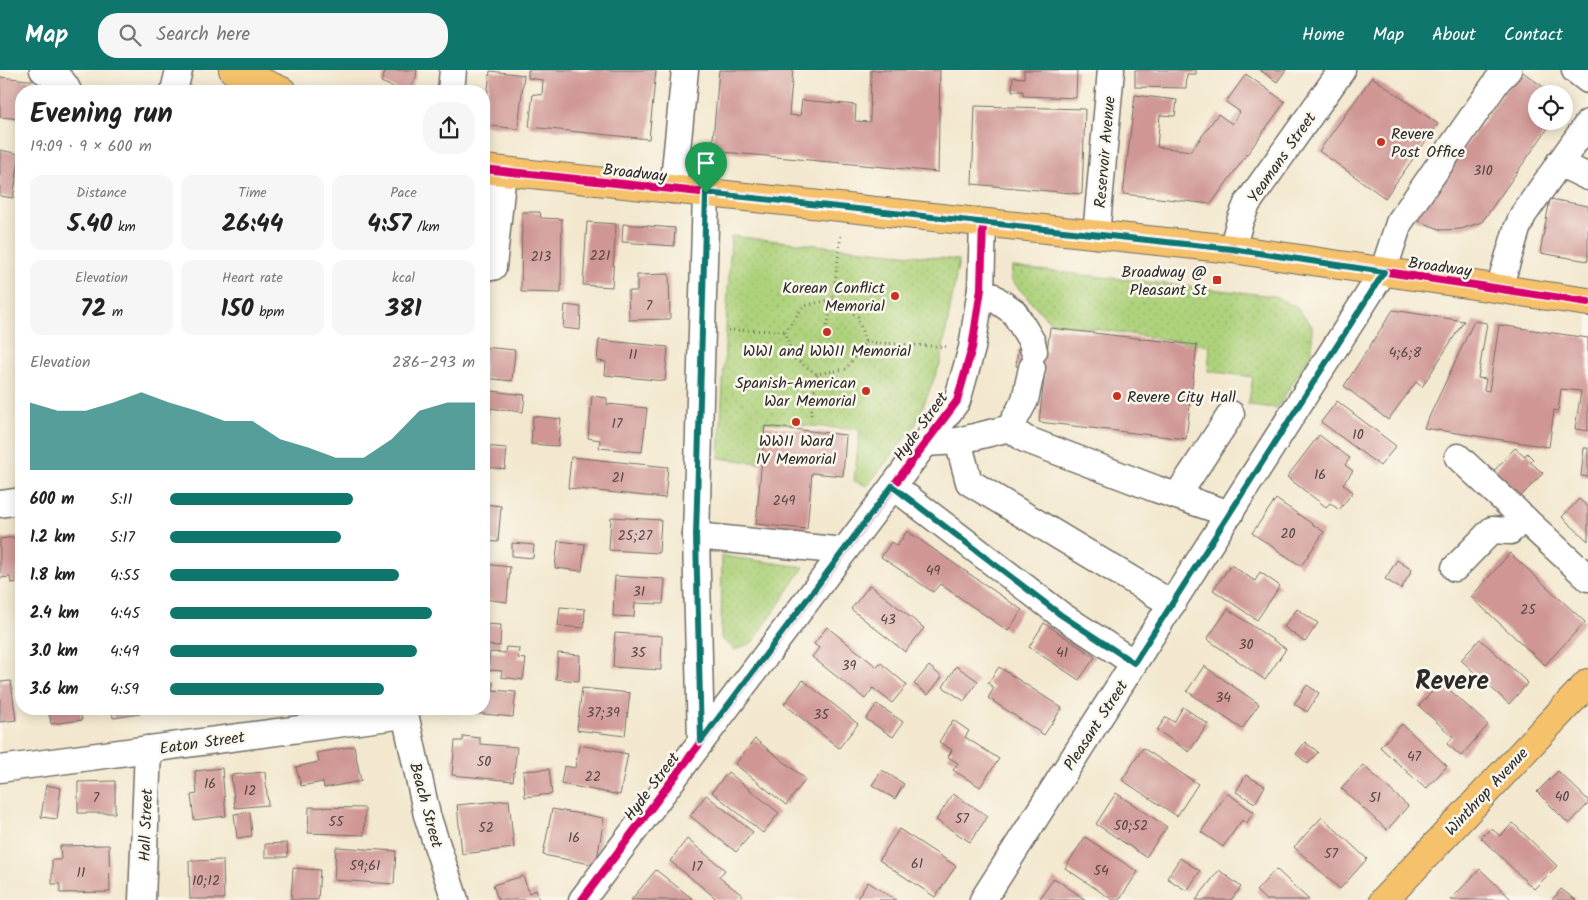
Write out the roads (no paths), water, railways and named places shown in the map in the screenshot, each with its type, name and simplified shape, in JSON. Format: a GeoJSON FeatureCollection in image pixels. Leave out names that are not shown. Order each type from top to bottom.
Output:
{"type":"FeatureCollection","features":[{"type":"Feature","properties":{"kind":"main road"},"geometry":{"type":"LineString","coordinates":[[233,70],[268,85]]}},
{"type":"Feature","properties":{"kind":"main road","name":"Broadway"},"geometry":{"type":"LineString","coordinates":[[494,170],[1232,249],[1587,300]]}},
{"type":"Feature","properties":{"kind":"main road","name":"Winthrop Avenue"},"geometry":{"type":"LineString","coordinates":[[1384,900],[1588,683]]}},
{"type":"Feature","properties":{"kind":"street"},"geometry":{"type":"LineString","coordinates":[[175,85],[179,70]]}},
{"type":"Feature","properties":{"kind":"street"},"geometry":{"type":"LineString","coordinates":[[451,85],[452,70]]}},
{"type":"Feature","properties":{"kind":"street"},"geometry":{"type":"LineString","coordinates":[[673,190],[685,70]]}},
{"type":"Feature","properties":{"kind":"street","name":"Reservoir Avenue"},"geometry":{"type":"LineString","coordinates":[[1096,235],[1111,70]]}},
{"type":"Feature","properties":{"kind":"street","name":"Yeamans Street"},"geometry":{"type":"LineString","coordinates":[[1232,249],[1247,204],[1342,70]]}},
{"type":"Feature","properties":{"kind":"street","name":"Pleasant Street"},"geometry":{"type":"LineString","coordinates":[[983,900],[1384,272],[1399,222],[1498,80],[1508,70]]}},
{"type":"Feature","properties":{"kind":"street"},"geometry":{"type":"LineString","coordinates":[[1575,70],[1588,80]]}},
{"type":"Feature","properties":{"kind":"street"},"geometry":{"type":"LineString","coordinates":[[1499,288],[1521,219],[1588,122]]}},
{"type":"Feature","properties":{"kind":"street"},"geometry":{"type":"LineString","coordinates":[[1560,163],[1588,177]]}},
{"type":"Feature","properties":{"kind":"street"},"geometry":{"type":"LineString","coordinates":[[490,267],[493,267],[494,170]]}},
{"type":"Feature","properties":{"kind":"street"},"geometry":{"type":"LineString","coordinates":[[701,741],[696,536],[706,193]]}},
{"type":"Feature","properties":{"kind":"street","name":"Hyde Street"},"geometry":{"type":"LineString","coordinates":[[582,900],[957,401],[972,348],[980,289],[983,223]]}},
{"type":"Feature","properties":{"kind":"street"},"geometry":{"type":"LineString","coordinates":[[925,443],[958,441],[1010,428],[1026,400],[1033,359],[1032,342],[1014,312],[980,289]]}},
{"type":"Feature","properties":{"kind":"street"},"geometry":{"type":"LineString","coordinates":[[1177,496],[1232,414]]}},
{"type":"Feature","properties":{"kind":"street"},"geometry":{"type":"LineString","coordinates":[[1010,428],[1026,439],[1230,514]]}},
{"type":"Feature","properties":{"kind":"street"},"geometry":{"type":"LineString","coordinates":[[958,441],[969,482],[1172,604]]}},
{"type":"Feature","properties":{"kind":"street"},"geometry":{"type":"LineString","coordinates":[[1458,457],[1588,578]]}},
{"type":"Feature","properties":{"kind":"street"},"geometry":{"type":"LineString","coordinates":[[892,486],[1061,615],[1134,663]]}},
{"type":"Feature","properties":{"kind":"street"},"geometry":{"type":"LineString","coordinates":[[0,504],[15,502]]}},
{"type":"Feature","properties":{"kind":"street"},"geometry":{"type":"LineString","coordinates":[[1455,568],[1492,530],[1510,531],[1524,518]]}},
{"type":"Feature","properties":{"kind":"street"},"geometry":{"type":"LineString","coordinates":[[696,536],[844,551]]}},
{"type":"Feature","properties":{"kind":"street","name":"Eaton Street"},"geometry":{"type":"LineString","coordinates":[[0,769],[148,750],[384,715]]}},
{"type":"Feature","properties":{"kind":"street","name":"Beach Street"},"geometry":{"type":"LineString","coordinates":[[405,715],[427,815],[455,900]]}},
{"type":"Feature","properties":{"kind":"street","name":"Hall Street"},"geometry":{"type":"LineString","coordinates":[[142,900],[148,750]]}},
{"type":"Feature","properties":{"kind":"place","name":"Revere Post Office"},"geometry":{"type":"Point","coordinates":[1381,142]}},
{"type":"Feature","properties":{"kind":"place","name":"Broadway @ Pleasant St"},"geometry":{"type":"Point","coordinates":[1217,280]}},
{"type":"Feature","properties":{"kind":"place","name":"Korean Conflict Memorial"},"geometry":{"type":"Point","coordinates":[895,296]}},
{"type":"Feature","properties":{"kind":"place","name":"WWI and WWII Memorial"},"geometry":{"type":"Point","coordinates":[827,332]}},
{"type":"Feature","properties":{"kind":"place","name":"Spanish-American War Memorial"},"geometry":{"type":"Point","coordinates":[866,391]}},
{"type":"Feature","properties":{"kind":"place","name":"Revere City Hall"},"geometry":{"type":"Point","coordinates":[1117,396]}},
{"type":"Feature","properties":{"kind":"place","name":"WWII Ward IV Memorial"},"geometry":{"type":"Point","coordinates":[796,422]}},
{"type":"Feature","properties":{"kind":"district","name":"Revere"},"geometry":{"type":"Point","coordinates":[1452,680]}}]}
